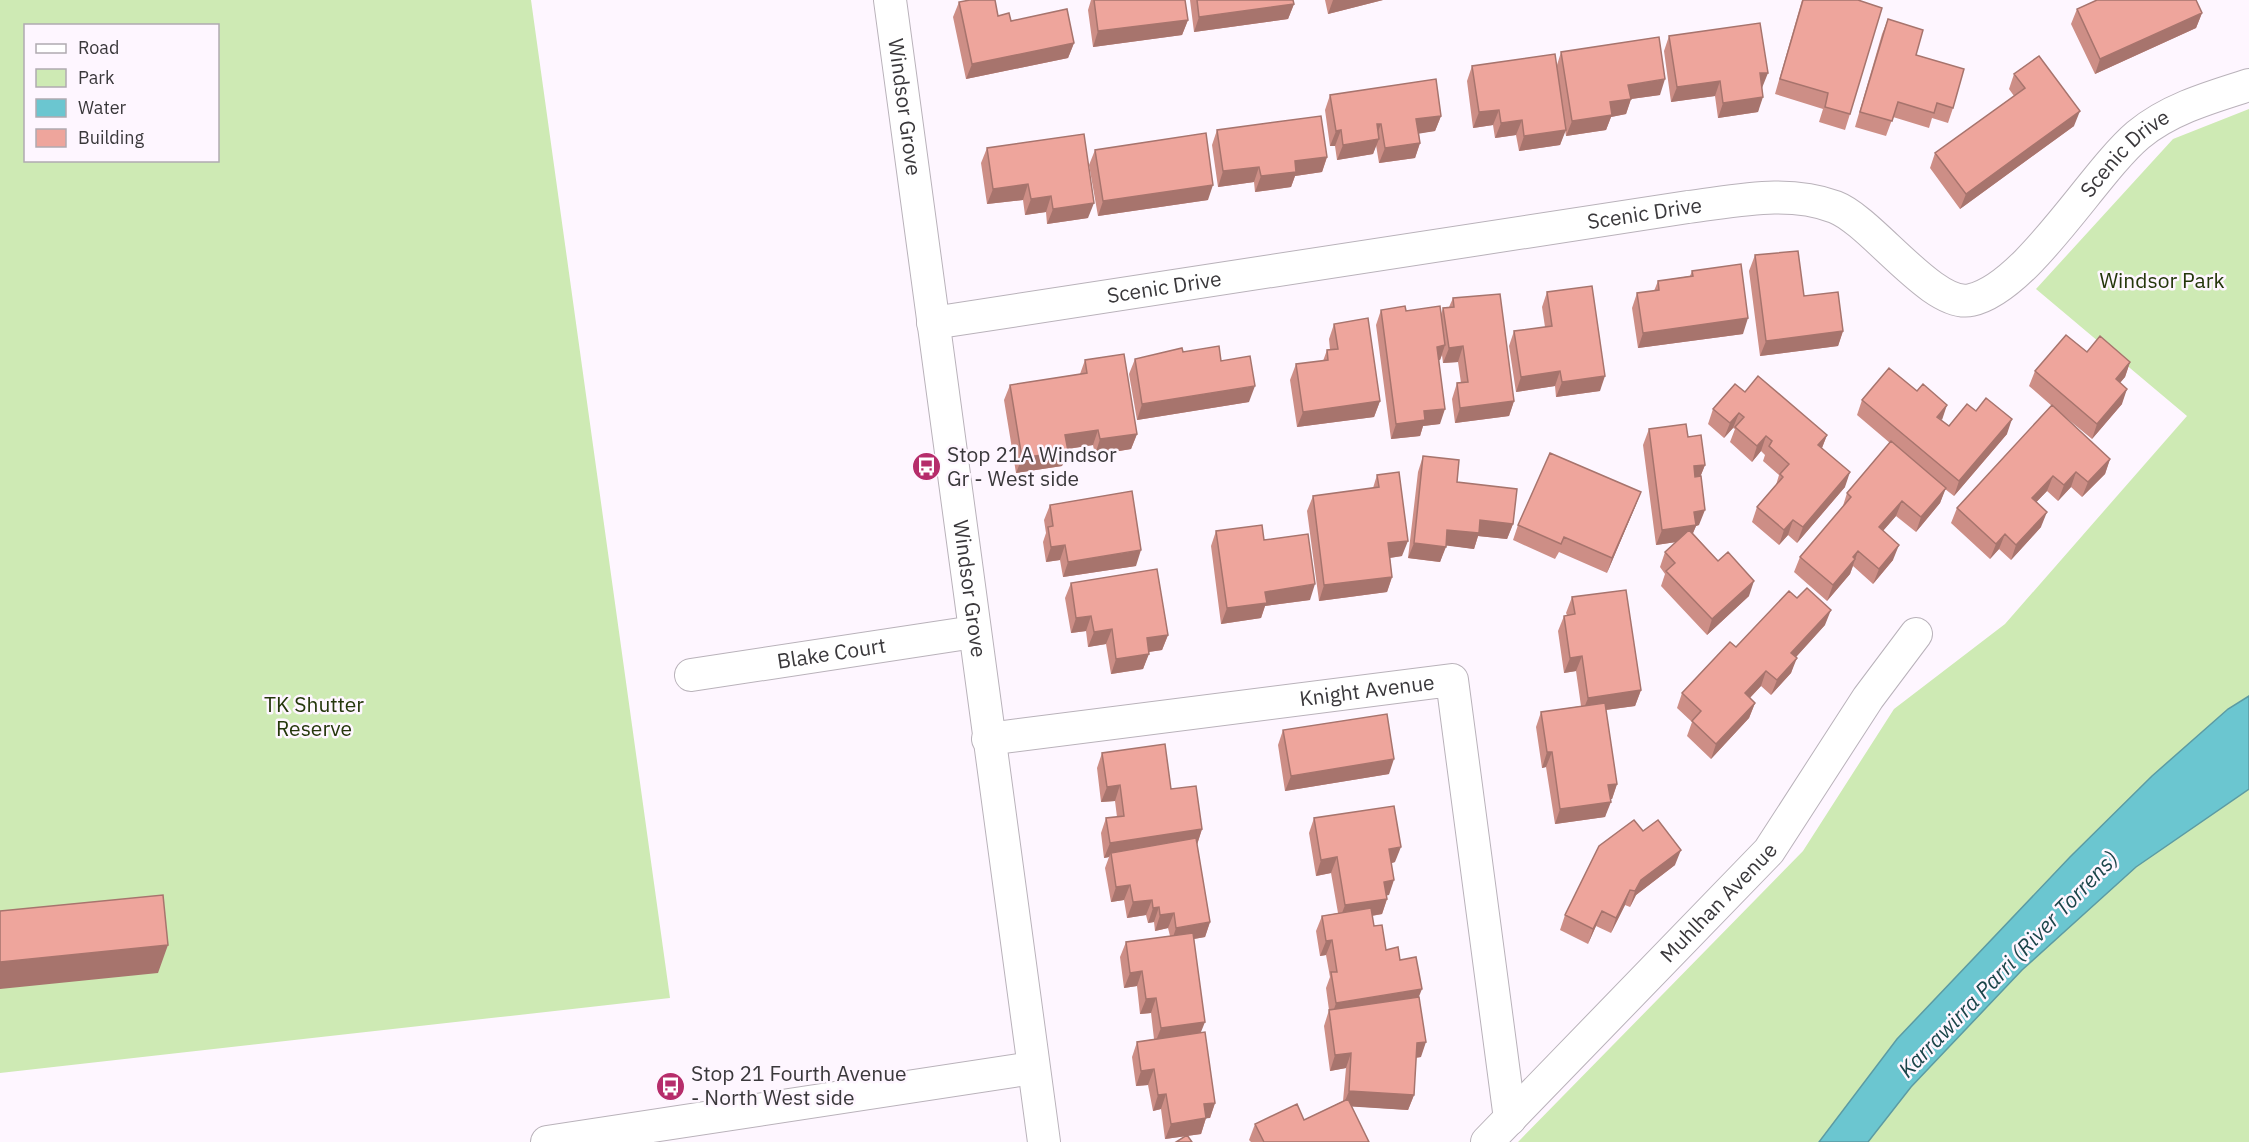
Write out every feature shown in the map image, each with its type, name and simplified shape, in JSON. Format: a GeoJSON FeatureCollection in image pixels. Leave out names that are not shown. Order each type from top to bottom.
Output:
{"type":"FeatureCollection","features":[{"type":"Feature","properties":{"kind":"street","name":"Windsor Grove"},"geometry":{"type":"LineString","coordinates":[[890,0],[1044,1142]]}},
{"type":"Feature","properties":{"kind":"street","name":"Scenic Drive"},"geometry":{"type":"LineString","coordinates":[[933,323],[1688,207],[1805,197],[1839,208],[1924,280],[1952,299],[1970,301],[1992,291],[2019,271],[2138,135],[2190,105],[2249,85]]}},
{"type":"Feature","properties":{"kind":"street","name":"Blake Court"},"geometry":{"type":"LineString","coordinates":[[691,675],[974,632]]}},
{"type":"Feature","properties":{"kind":"street","name":"Muhlhan Avenue"},"geometry":{"type":"LineString","coordinates":[[1487,1142],[1769,851],[1868,698],[1916,634]]}},
{"type":"Feature","properties":{"kind":"street","name":"Knight Avenue"},"geometry":{"type":"LineString","coordinates":[[988,739],[1452,680],[1510,1119]]}},
{"type":"Feature","properties":{"kind":"street"},"geometry":{"type":"LineString","coordinates":[[547,1142],[1033,1068]]}},
{"type":"Feature","properties":{"kind":"green space","name":"TK Shutter Reserve"},"geometry":{"type":"Polygon","coordinates":[[[0,0],[531,0],[670,998],[0,1073],[0,0]]]}},
{"type":"Feature","properties":{"kind":"green space","name":"Windsor Park"},"geometry":{"type":"Polygon","coordinates":[[[2249,109],[2249,1142],[1518,1142],[1803,851],[1894,709],[2005,624],[2187,416],[2036,289],[2173,139],[2249,109]]]}},
{"type":"Feature","properties":{"kind":"water","name":"Karrawirra Parri (River Torrens)"},"geometry":{"type":"Polygon","coordinates":[[[2249,696],[2249,789],[2136,867],[2022,970],[1911,1087],[1868,1142],[1819,1142],[1897,1039],[2070,857],[2152,776],[2228,709],[2249,696]]]}},
{"type":"Feature","properties":{"kind":"building"},"geometry":{"type":"Polygon","coordinates":[[[995,0],[998,16],[1009,13],[1011,21],[1067,9],[1074,43],[972,64],[959,2],[995,0]]]}},
{"type":"Feature","properties":{"kind":"building"},"geometry":{"type":"Polygon","coordinates":[[[1094,0],[1185,0],[1188,20],[1098,31],[1094,0]]]}},
{"type":"Feature","properties":{"kind":"building"},"geometry":{"type":"Polygon","coordinates":[[[1197,0],[1293,0],[1294,4],[1199,17],[1197,0]]]}},
{"type":"Feature","properties":{"kind":"building"},"geometry":{"type":"Polygon","coordinates":[[[1803,0],[1858,0],[1882,8],[1850,114],[1825,107],[1828,93],[1780,79],[1803,0]]]}},
{"type":"Feature","properties":{"kind":"building"},"geometry":{"type":"Polygon","coordinates":[[[2097,0],[2196,0],[2202,13],[2100,59],[2077,9],[2097,0]]]}},
{"type":"Feature","properties":{"kind":"building"},"geometry":{"type":"Polygon","coordinates":[[[1888,19],[1923,30],[1916,55],[1964,69],[1953,108],[1937,103],[1934,113],[1898,102],[1892,121],[1860,112],[1888,19]]]}},
{"type":"Feature","properties":{"kind":"building"},"geometry":{"type":"Polygon","coordinates":[[[1760,23],[1768,73],[1760,73],[1763,97],[1723,103],[1720,81],[1677,87],[1669,36],[1760,23]]]}},
{"type":"Feature","properties":{"kind":"building"},"geometry":{"type":"Polygon","coordinates":[[[1659,37],[1665,79],[1628,85],[1631,99],[1610,102],[1612,115],[1572,121],[1561,52],[1659,37]]]}},
{"type":"Feature","properties":{"kind":"building"},"geometry":{"type":"Polygon","coordinates":[[[1555,54],[1566,130],[1524,136],[1522,120],[1501,123],[1499,110],[1479,112],[1472,66],[1555,54]]]}},
{"type":"Feature","properties":{"kind":"building"},"geometry":{"type":"Polygon","coordinates":[[[2039,56],[2080,111],[1966,194],[1935,153],[2025,88],[2014,74],[2039,56]]]}},
{"type":"Feature","properties":{"kind":"building"},"geometry":{"type":"Polygon","coordinates":[[[1436,79],[1441,116],[1416,119],[1420,143],[1385,148],[1381,124],[1377,124],[1379,139],[1343,145],[1341,130],[1336,131],[1330,95],[1436,79]]]}},
{"type":"Feature","properties":{"kind":"building"},"geometry":{"type":"Polygon","coordinates":[[[1321,116],[1327,157],[1295,161],[1296,172],[1261,176],[1259,167],[1223,171],[1217,130],[1321,116]]]}},
{"type":"Feature","properties":{"kind":"building"},"geometry":{"type":"Polygon","coordinates":[[[1206,133],[1213,185],[1103,201],[1095,150],[1206,133]]]}},
{"type":"Feature","properties":{"kind":"building"},"geometry":{"type":"Polygon","coordinates":[[[1084,134],[1094,203],[1053,209],[1051,196],[1031,199],[1028,184],[993,189],[987,148],[1084,134]]]}},
{"type":"Feature","properties":{"kind":"building"},"geometry":{"type":"Polygon","coordinates":[[[1798,251],[1804,296],[1838,292],[1843,331],[1766,341],[1755,255],[1798,251]]]}},
{"type":"Feature","properties":{"kind":"building"},"geometry":{"type":"Polygon","coordinates":[[[1741,264],[1748,318],[1643,333],[1637,293],[1659,290],[1658,281],[1693,276],[1692,271],[1741,264]]]}},
{"type":"Feature","properties":{"kind":"building"},"geometry":{"type":"Polygon","coordinates":[[[1592,286],[1605,376],[1562,382],[1560,371],[1521,377],[1514,331],[1552,326],[1547,292],[1592,286]]]}},
{"type":"Feature","properties":{"kind":"building"},"geometry":{"type":"Polygon","coordinates":[[[1500,294],[1514,401],[1460,408],[1457,383],[1468,382],[1463,346],[1449,348],[1443,308],[1454,307],[1453,298],[1500,294]]]}},
{"type":"Feature","properties":{"kind":"building"},"geometry":{"type":"Polygon","coordinates":[[[1405,306],[1406,311],[1440,306],[1445,345],[1437,347],[1445,409],[1424,411],[1425,420],[1396,424],[1381,310],[1405,306]]]}},
{"type":"Feature","properties":{"kind":"building"},"geometry":{"type":"Polygon","coordinates":[[[1368,318],[1380,401],[1303,412],[1296,364],[1328,360],[1327,350],[1338,349],[1334,324],[1368,318]]]}},
{"type":"Feature","properties":{"kind":"building"},"geometry":{"type":"Polygon","coordinates":[[[2066,335],[2087,352],[2100,336],[2130,362],[2116,379],[2127,389],[2097,424],[2035,371],[2066,335]]]}},
{"type":"Feature","properties":{"kind":"building"},"geometry":{"type":"Polygon","coordinates":[[[1219,346],[1221,361],[1250,356],[1255,386],[1142,404],[1135,359],[1182,348],[1183,352],[1219,346]]]}},
{"type":"Feature","properties":{"kind":"building"},"geometry":{"type":"Polygon","coordinates":[[[1124,354],[1137,434],[1100,439],[1098,430],[1065,435],[1068,451],[1022,458],[1010,385],[1087,373],[1085,360],[1124,354]]]}},
{"type":"Feature","properties":{"kind":"building"},"geometry":{"type":"Polygon","coordinates":[[[1889,368],[1917,391],[1923,384],[1947,405],[1937,417],[1949,426],[1967,404],[1976,411],[1986,398],[2012,419],[1959,481],[1862,400],[1889,368]]]}},
{"type":"Feature","properties":{"kind":"building"},"geometry":{"type":"Polygon","coordinates":[[[1758,376],[1827,435],[1818,445],[1850,472],[1803,527],[1793,520],[1784,530],[1757,507],[1783,477],[1780,474],[1789,464],[1769,446],[1772,441],[1766,436],[1757,446],[1735,427],[1744,417],[1739,413],[1730,423],[1713,409],[1735,384],[1745,392],[1758,376]]]}},
{"type":"Feature","properties":{"kind":"building"},"geometry":{"type":"Polygon","coordinates":[[[2052,405],[2110,459],[2088,482],[2076,472],[2064,485],[2053,476],[2032,498],[2047,512],[2016,545],[2005,534],[1996,544],[1957,508],[2052,405]]]}},
{"type":"Feature","properties":{"kind":"building"},"geometry":{"type":"Polygon","coordinates":[[[1686,424],[1688,437],[1701,435],[1705,465],[1694,466],[1695,477],[1701,476],[1705,510],[1694,512],[1696,525],[1662,530],[1649,429],[1686,424]]]}},
{"type":"Feature","properties":{"kind":"building"},"geometry":{"type":"Polygon","coordinates":[[[1891,441],[1946,488],[1921,517],[1902,501],[1879,527],[1899,545],[1879,569],[1858,551],[1853,557],[1855,559],[1833,585],[1800,557],[1851,497],[1847,493],[1891,441]]]}},
{"type":"Feature","properties":{"kind":"building"},"geometry":{"type":"Polygon","coordinates":[[[1550,453],[1641,492],[1612,558],[1564,537],[1561,544],[1518,525],[1550,453]]]}},
{"type":"Feature","properties":{"kind":"building"},"geometry":{"type":"Polygon","coordinates":[[[1423,456],[1459,460],[1457,482],[1517,489],[1513,524],[1480,520],[1479,533],[1447,530],[1446,547],[1414,543],[1423,456]]]}},
{"type":"Feature","properties":{"kind":"building"},"geometry":{"type":"Polygon","coordinates":[[[1399,472],[1408,541],[1388,543],[1392,577],[1324,585],[1313,496],[1379,487],[1377,475],[1399,472]]]}},
{"type":"Feature","properties":{"kind":"building"},"geometry":{"type":"Polygon","coordinates":[[[1132,491],[1141,550],[1068,562],[1065,545],[1051,547],[1048,527],[1053,526],[1050,505],[1132,491]]]}},
{"type":"Feature","properties":{"kind":"building"},"geometry":{"type":"Polygon","coordinates":[[[1262,525],[1264,540],[1308,534],[1315,584],[1265,592],[1267,603],[1227,608],[1216,531],[1262,525]]]}},
{"type":"Feature","properties":{"kind":"building"},"geometry":{"type":"Polygon","coordinates":[[[1689,530],[1718,561],[1728,552],[1754,581],[1712,619],[1666,571],[1675,563],[1665,552],[1689,530]]]}},
{"type":"Feature","properties":{"kind":"building"},"geometry":{"type":"Polygon","coordinates":[[[1157,569],[1168,635],[1147,638],[1149,654],[1116,659],[1112,629],[1094,632],[1091,616],[1076,618],[1071,583],[1157,569]]]}},
{"type":"Feature","properties":{"kind":"building"},"geometry":{"type":"Polygon","coordinates":[[[1807,588],[1831,610],[1791,653],[1797,658],[1777,680],[1766,671],[1745,693],[1755,703],[1716,744],[1692,721],[1701,711],[1682,693],[1730,642],[1736,647],[1789,591],[1797,598],[1807,588]]]}},
{"type":"Feature","properties":{"kind":"building"},"geometry":{"type":"Polygon","coordinates":[[[1626,590],[1641,690],[1588,698],[1582,656],[1570,658],[1564,616],[1575,614],[1572,597],[1626,590]]]}},
{"type":"Feature","properties":{"kind":"building"},"geometry":{"type":"Polygon","coordinates":[[[1605,703],[1617,784],[1608,785],[1611,802],[1560,809],[1552,752],[1547,752],[1541,712],[1605,703]]]}},
{"type":"Feature","properties":{"kind":"building"},"geometry":{"type":"Polygon","coordinates":[[[1387,714],[1394,759],[1291,776],[1283,730],[1387,714]]]}},
{"type":"Feature","properties":{"kind":"building"},"geometry":{"type":"Polygon","coordinates":[[[1165,744],[1171,789],[1196,786],[1202,829],[1110,843],[1106,818],[1124,816],[1120,785],[1107,787],[1102,753],[1165,744]]]}},
{"type":"Feature","properties":{"kind":"building"},"geometry":{"type":"Polygon","coordinates":[[[1394,806],[1401,847],[1389,849],[1394,880],[1384,882],[1387,899],[1345,905],[1337,857],[1321,860],[1314,818],[1394,806]]]}},
{"type":"Feature","properties":{"kind":"building"},"geometry":{"type":"Polygon","coordinates":[[[1634,820],[1643,831],[1658,820],[1681,850],[1641,880],[1635,891],[1630,890],[1616,918],[1602,911],[1593,929],[1565,915],[1599,846],[1634,820]]]}},
{"type":"Feature","properties":{"kind":"building"},"geometry":{"type":"Polygon","coordinates":[[[1196,838],[1210,922],[1176,928],[1174,913],[1160,915],[1159,907],[1153,908],[1152,900],[1133,902],[1130,885],[1116,887],[1111,853],[1196,838]]]}},
{"type":"Feature","properties":{"kind":"building"},"geometry":{"type":"Polygon","coordinates":[[[163,895],[168,945],[0,962],[0,911],[163,895]]]}},
{"type":"Feature","properties":{"kind":"building"},"geometry":{"type":"Polygon","coordinates":[[[1371,908],[1374,926],[1382,925],[1386,950],[1398,947],[1400,960],[1416,957],[1422,989],[1336,1003],[1331,972],[1337,972],[1332,940],[1326,941],[1322,916],[1371,908]]]}},
{"type":"Feature","properties":{"kind":"building"},"geometry":{"type":"Polygon","coordinates":[[[1193,933],[1205,1022],[1161,1028],[1156,998],[1146,999],[1142,971],[1130,973],[1126,942],[1193,933]]]}},
{"type":"Feature","properties":{"kind":"building"},"geometry":{"type":"Polygon","coordinates":[[[1419,997],[1426,1042],[1417,1043],[1414,1095],[1349,1091],[1351,1053],[1335,1055],[1329,1010],[1419,997]]]}},
{"type":"Feature","properties":{"kind":"building"},"geometry":{"type":"Polygon","coordinates":[[[1205,1032],[1215,1103],[1204,1104],[1206,1118],[1171,1124],[1166,1094],[1158,1095],[1154,1069],[1141,1071],[1137,1042],[1205,1032]]]}},
{"type":"Feature","properties":{"kind":"building"},"geometry":{"type":"Polygon","coordinates":[[[1348,1099],[1369,1142],[1264,1142],[1255,1124],[1297,1104],[1304,1120],[1348,1099]]]}},
{"type":"Feature","properties":{"kind":"building"},"geometry":{"type":"Polygon","coordinates":[[[1187,1135],[1192,1142],[1176,1142],[1187,1135]]]}},
{"type":"Feature","properties":{"kind":"place","name":"Stop 21A Windsor Gr - West side"},"geometry":{"type":"Point","coordinates":[926,467]}},
{"type":"Feature","properties":{"kind":"place","name":"Stop 21 Fourth Avenue - North West side"},"geometry":{"type":"Point","coordinates":[670,1086]}}]}
